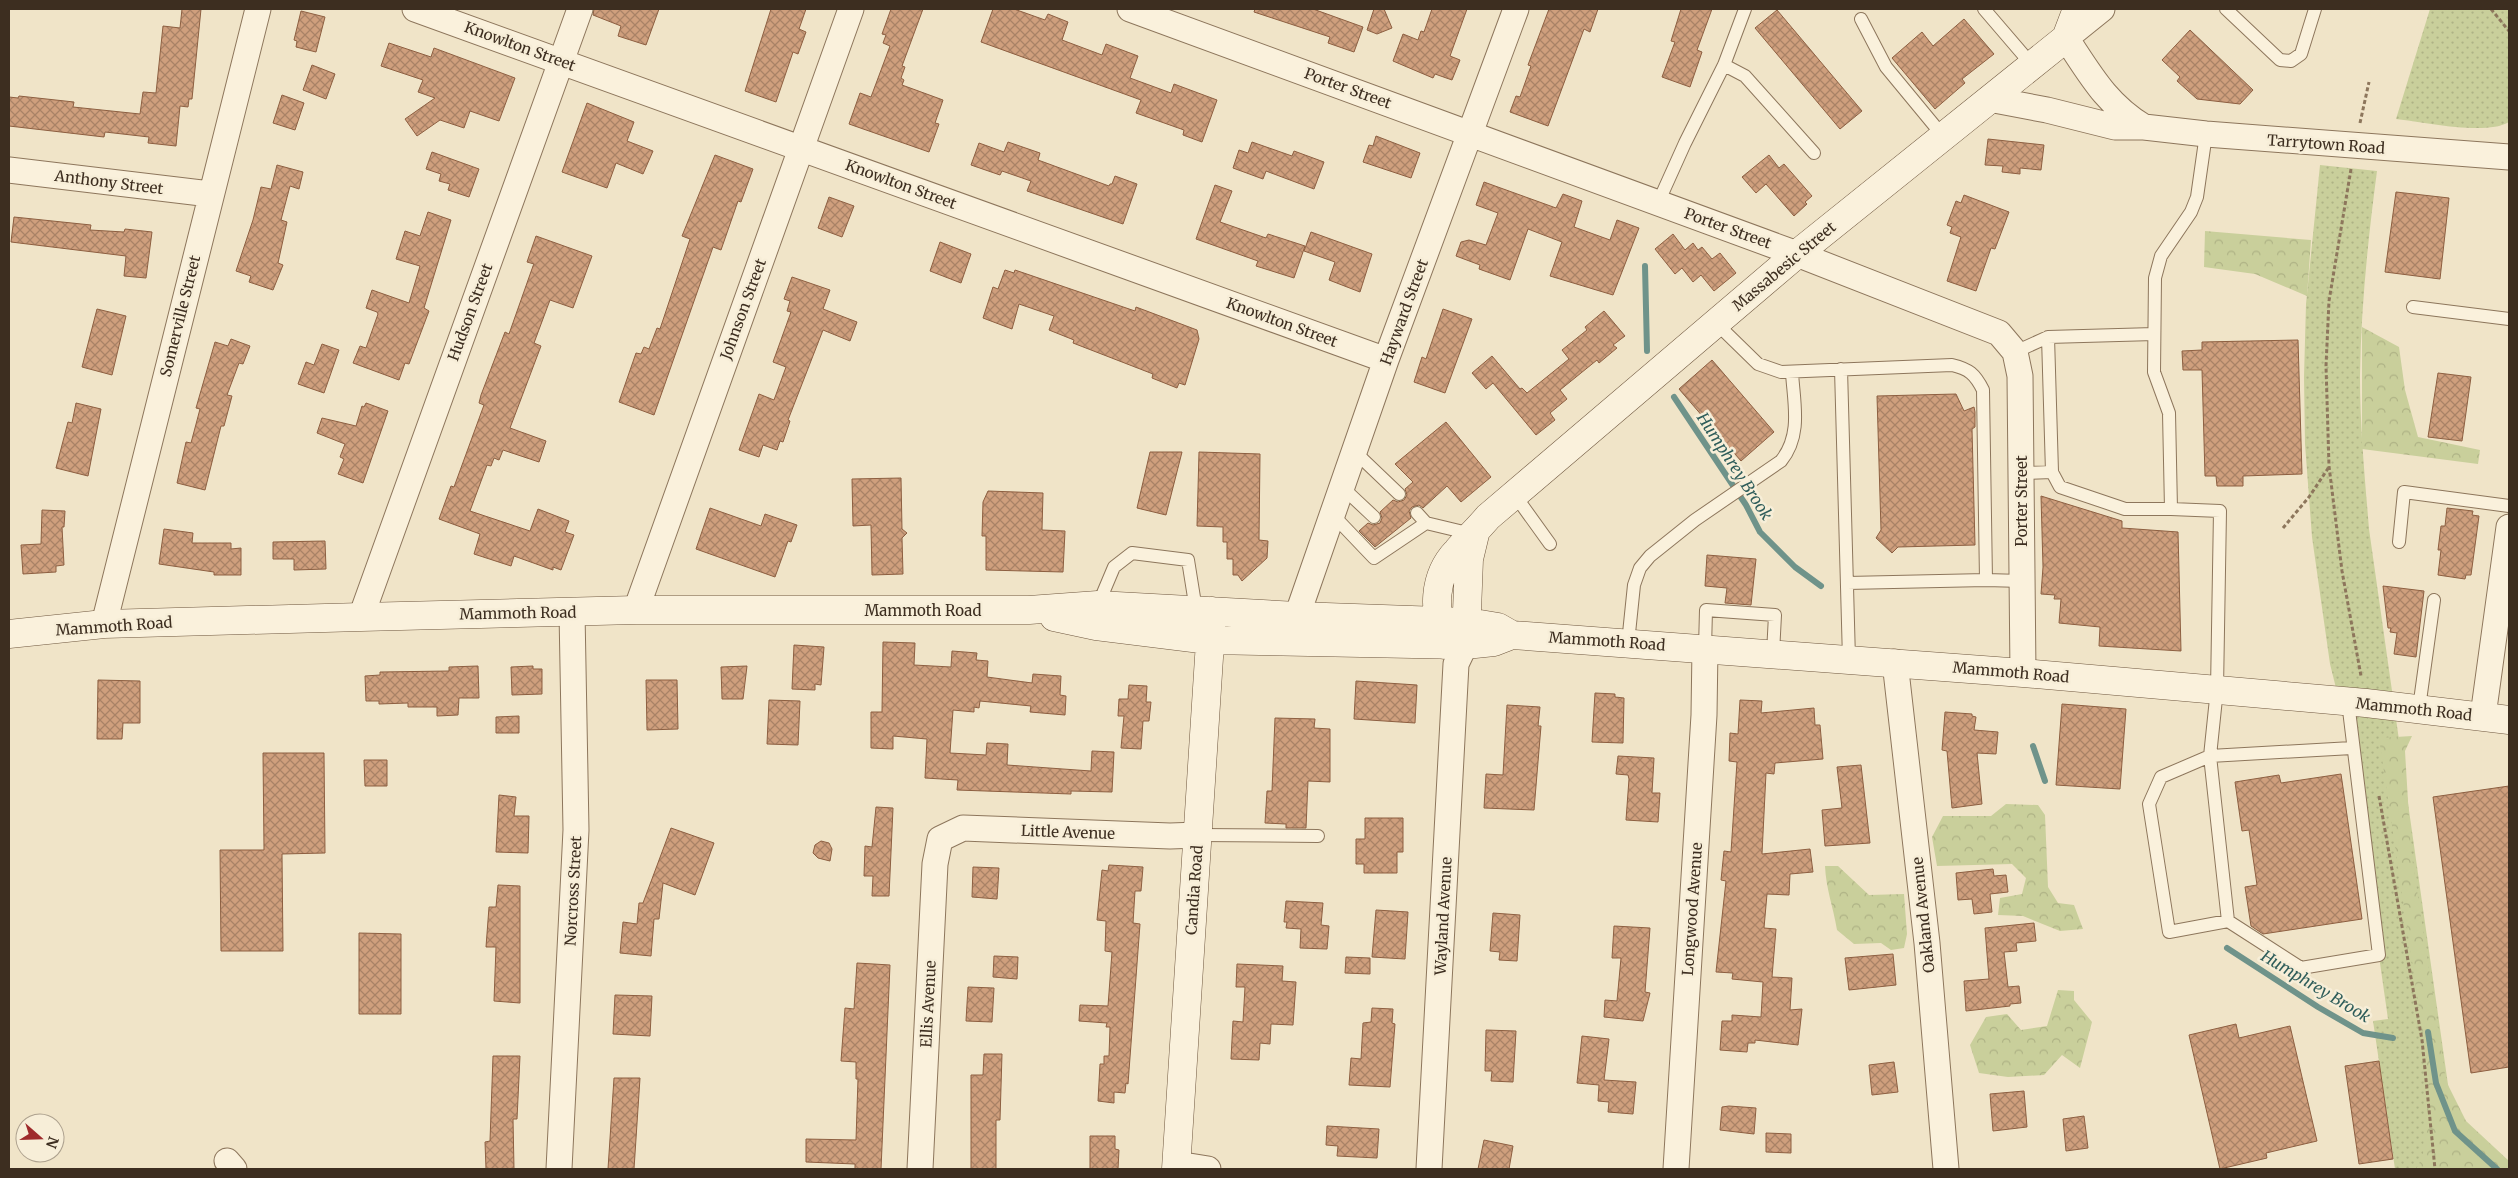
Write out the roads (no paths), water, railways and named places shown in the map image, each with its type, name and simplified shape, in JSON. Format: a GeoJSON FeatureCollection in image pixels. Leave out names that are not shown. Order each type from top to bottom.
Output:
{"type":"FeatureCollection","features":[{"type":"Feature","properties":{"kind":"main road"},"geometry":{"type":"LineString","coordinates":[[2066,38],[2077,9]]}},
{"type":"Feature","properties":{"kind":"main road","name":"Massabesic Street"},"geometry":{"type":"LineString","coordinates":[[1454,639],[1474,534],[1488,517],[1797,254],[2066,38]]}},
{"type":"Feature","properties":{"kind":"main road","name":"Mammoth Road"},"geometry":{"type":"LineString","coordinates":[[9,634],[104,624],[362,616],[636,610],[1029,610],[1098,605],[1297,616],[1454,639]]}},
{"type":"Feature","properties":{"kind":"main road","name":"Mammoth Road"},"geometry":{"type":"LineString","coordinates":[[1029,610],[1096,626],[1209,640],[1454,639],[1498,627],[1512,635],[1895,662],[2217,689],[2419,708],[2496,718]]}},
{"type":"Feature","properties":{"kind":"main road","name":"Candia Road"},"geometry":{"type":"LineString","coordinates":[[1176,1166],[1209,640],[1204,610]]}},
{"type":"Feature","properties":{"kind":"street","name":"Somerville Street"},"geometry":{"type":"LineString","coordinates":[[104,624],[210,194],[258,9]]}},
{"type":"Feature","properties":{"kind":"street","name":"Knowlton Street"},"geometry":{"type":"LineString","coordinates":[[415,9],[1386,360]]}},
{"type":"Feature","properties":{"kind":"street","name":"Hudson Street"},"geometry":{"type":"LineString","coordinates":[[362,616],[580,9]]}},
{"type":"Feature","properties":{"kind":"street","name":"Johnson Street"},"geometry":{"type":"LineString","coordinates":[[636,610],[713,388],[803,148],[851,9]]}},
{"type":"Feature","properties":{"kind":"street","name":"Porter Street"},"geometry":{"type":"LineString","coordinates":[[1130,9],[1797,254],[1999,333],[2016,352],[2020,376],[2023,673]]}},
{"type":"Feature","properties":{"kind":"street","name":"Hayward Street"},"geometry":{"type":"LineString","coordinates":[[1297,616],[1386,360],[1516,9]]}},
{"type":"Feature","properties":{"kind":"street","name":"Massabesic Street"},"geometry":{"type":"LineString","coordinates":[[2066,38],[2102,9]]}},
{"type":"Feature","properties":{"kind":"street","name":"Tarrytown Road"},"geometry":{"type":"LineString","coordinates":[[2066,38],[2102,93],[2125,116],[2144,127]]}},
{"type":"Feature","properties":{"kind":"street","name":"Tarrytown Road"},"geometry":{"type":"LineString","coordinates":[[1989,99],[2047,110],[2115,127],[2144,127],[2206,134],[2509,157]]}},
{"type":"Feature","properties":{"kind":"street","name":"Anthony Street"},"geometry":{"type":"LineString","coordinates":[[9,170],[210,194]]}},
{"type":"Feature","properties":{"kind":"street"},"geometry":{"type":"LineString","coordinates":[[2496,718],[2509,527]]}},
{"type":"Feature","properties":{"kind":"street","name":"Norcross Street"},"geometry":{"type":"LineString","coordinates":[[559,1169],[576,830],[572,612]]}},
{"type":"Feature","properties":{"kind":"street","name":"Wayland Avenue"},"geometry":{"type":"LineString","coordinates":[[1429,1169],[1454,639]]}},
{"type":"Feature","properties":{"kind":"street","name":"Longwood Avenue"},"geometry":{"type":"LineString","coordinates":[[1676,1169],[1704,715],[1705,648]]}},
{"type":"Feature","properties":{"kind":"street","name":"Oakland Avenue"},"geometry":{"type":"LineString","coordinates":[[1895,662],[1927,943],[1946,1169]]}},
{"type":"Feature","properties":{"kind":"street","name":"Little Avenue"},"geometry":{"type":"LineString","coordinates":[[940,839],[963,828],[1170,836],[1198,835]]}},
{"type":"Feature","properties":{"kind":"street","name":"Ellis Avenue"},"geometry":{"type":"LineString","coordinates":[[920,1169],[934,864],[940,839]]}},
{"type":"Feature","properties":{"kind":"street"},"geometry":{"type":"LineString","coordinates":[[1176,1166],[1208,1169]]}},
{"type":"Feature","properties":{"kind":"lane"},"geometry":{"type":"LineString","coordinates":[[1658,203],[1684,143],[1724,66],[1745,9]]}},
{"type":"Feature","properties":{"kind":"lane"},"geometry":{"type":"LineString","coordinates":[[1984,9],[2032,65]]}},
{"type":"Feature","properties":{"kind":"lane"},"geometry":{"type":"LineString","coordinates":[[2226,9],[2280,60],[2291,62],[2301,54],[2314,9]]}},
{"type":"Feature","properties":{"kind":"lane"},"geometry":{"type":"LineString","coordinates":[[1861,19],[1886,67],[1943,136]]}},
{"type":"Feature","properties":{"kind":"lane"},"geometry":{"type":"LineString","coordinates":[[1724,66],[1745,76],[1814,153]]}},
{"type":"Feature","properties":{"kind":"lane"},"geometry":{"type":"LineString","coordinates":[[2171,510],[2169,413],[2154,372],[2156,266],[2190,212],[2197,197],[2206,134]]}},
{"type":"Feature","properties":{"kind":"lane"},"geometry":{"type":"LineString","coordinates":[[2413,307],[2509,318]]}},
{"type":"Feature","properties":{"kind":"lane"},"geometry":{"type":"LineString","coordinates":[[1716,323],[1758,364],[1767,369],[1792,373],[1841,368],[1952,365],[1967,368],[1976,375],[1983,390],[1986,580]]}},
{"type":"Feature","properties":{"kind":"lane"},"geometry":{"type":"LineString","coordinates":[[2016,352],[2048,337],[2154,334]]}},
{"type":"Feature","properties":{"kind":"lane"},"geometry":{"type":"LineString","coordinates":[[2048,337],[2052,472],[2060,487],[2125,509],[2220,511],[2217,689],[2210,756],[2228,921]]}},
{"type":"Feature","properties":{"kind":"lane"},"geometry":{"type":"LineString","coordinates":[[1841,368],[1849,659]]}},
{"type":"Feature","properties":{"kind":"lane"},"geometry":{"type":"LineString","coordinates":[[1628,643],[1634,584],[1640,568],[1650,556],[1748,483],[1781,461],[1793,441],[1796,431],[1792,373]]}},
{"type":"Feature","properties":{"kind":"lane"},"geometry":{"type":"LineString","coordinates":[[1354,451],[1399,494]]}},
{"type":"Feature","properties":{"kind":"lane"},"geometry":{"type":"LineString","coordinates":[[2021,473],[2052,472]]}},
{"type":"Feature","properties":{"kind":"lane"},"geometry":{"type":"LineString","coordinates":[[1342,487],[1374,518]]}},
{"type":"Feature","properties":{"kind":"lane"},"geometry":{"type":"LineString","coordinates":[[2399,542],[2404,492],[2509,506]]}},
{"type":"Feature","properties":{"kind":"lane"},"geometry":{"type":"LineString","coordinates":[[1514,494],[1550,544]]}},
{"type":"Feature","properties":{"kind":"lane"},"geometry":{"type":"LineString","coordinates":[[1417,513],[1426,523],[1474,534]]}},
{"type":"Feature","properties":{"kind":"lane"},"geometry":{"type":"LineString","coordinates":[[1332,514],[1374,558],[1396,539],[1426,523]]}},
{"type":"Feature","properties":{"kind":"lane"},"geometry":{"type":"LineString","coordinates":[[1098,605],[1114,566],[1132,553],[1188,560],[1204,610]]}},
{"type":"Feature","properties":{"kind":"lane"},"geometry":{"type":"LineString","coordinates":[[1847,584],[1986,580],[2022,581]]}},
{"type":"Feature","properties":{"kind":"lane"},"geometry":{"type":"LineString","coordinates":[[2419,708],[2434,600]]}},
{"type":"Feature","properties":{"kind":"lane"},"geometry":{"type":"LineString","coordinates":[[1705,648],[1706,610],[1775,615],[1773,653]]}},
{"type":"Feature","properties":{"kind":"lane"},"geometry":{"type":"LineString","coordinates":[[2348,702],[2352,748],[2379,955],[2301,968],[2228,921],[2169,932],[2149,804],[2161,777],[2210,756],[2352,748]]}},
{"type":"Feature","properties":{"kind":"lane"},"geometry":{"type":"LineString","coordinates":[[1198,835],[1318,836]]}},
{"type":"Feature","properties":{"kind":"waterway","name":"Humphrey Brook"},"geometry":{"type":"LineString","coordinates":[[1645,266],[1647,351]]}},
{"type":"Feature","properties":{"kind":"waterway","name":"Humphrey Brook"},"geometry":{"type":"LineString","coordinates":[[1674,397],[1746,505],[1760,532],[1795,567],[1821,586]]}},
{"type":"Feature","properties":{"kind":"waterway","name":"Humphrey Brook"},"geometry":{"type":"LineString","coordinates":[[2033,746],[2045,781]]}},
{"type":"Feature","properties":{"kind":"waterway","name":"Humphrey Brook"},"geometry":{"type":"LineString","coordinates":[[2227,948],[2318,1007],[2363,1033],[2393,1038]]}},
{"type":"Feature","properties":{"kind":"waterway","name":"Humphrey Brook"},"geometry":{"type":"LineString","coordinates":[[2428,1032],[2436,1083],[2455,1131],[2497,1169]]}}]}
